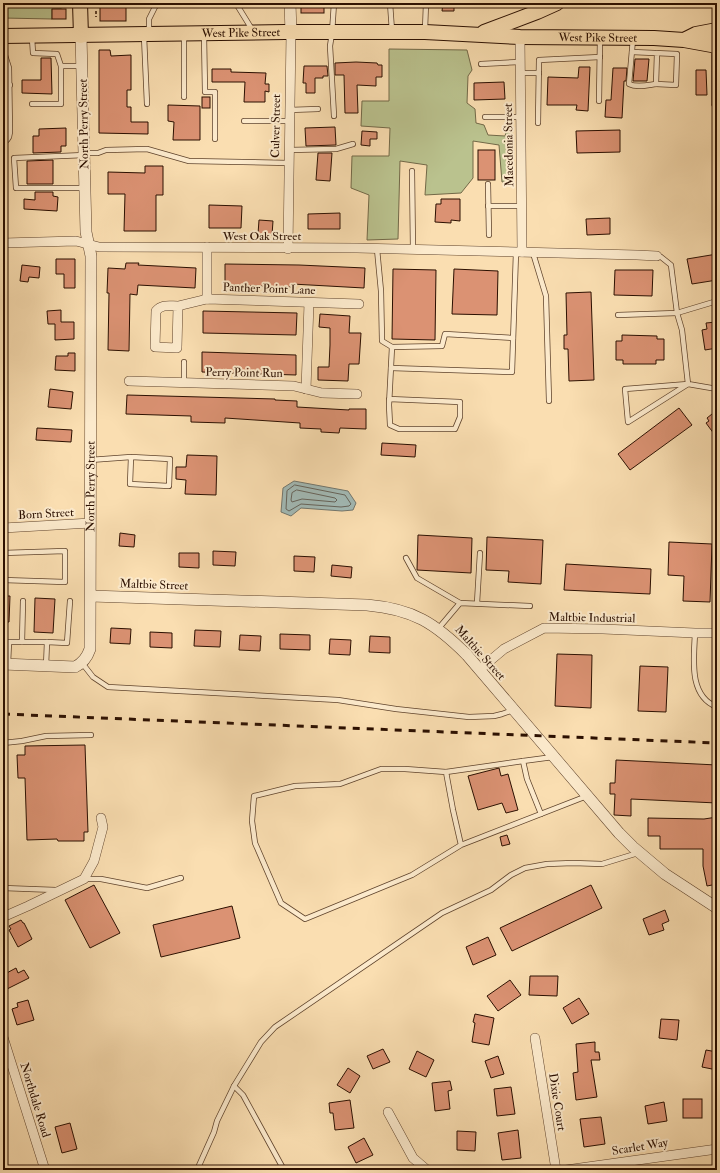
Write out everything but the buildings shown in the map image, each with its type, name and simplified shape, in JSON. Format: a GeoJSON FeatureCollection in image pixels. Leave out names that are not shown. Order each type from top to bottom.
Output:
{"type":"FeatureCollection","features":[{"type":"Feature","properties":{"kind":"main road","name":"North Perry Street"},"geometry":{"type":"LineString","coordinates":[[80,3],[81,36]]}},
{"type":"Feature","properties":{"kind":"main road","name":"West Pike Street"},"geometry":{"type":"LineString","coordinates":[[478,34],[557,3]]}},
{"type":"Feature","properties":{"kind":"main road"},"geometry":{"type":"LineString","coordinates":[[684,40],[696,34],[717,30]]}},
{"type":"Feature","properties":{"kind":"main road","name":"West Pike Street"},"geometry":{"type":"LineString","coordinates":[[3,36],[81,36],[184,33],[425,32],[520,37],[633,37],[684,40],[716,45]]}},
{"type":"Feature","properties":{"kind":"street","name":"Culver Street"},"geometry":{"type":"LineString","coordinates":[[288,248],[291,33],[290,3]]}},
{"type":"Feature","properties":{"kind":"street","name":"North Perry Street"},"geometry":{"type":"LineString","coordinates":[[81,36],[83,66],[86,232],[91,256],[90,649],[87,657],[82,663]]}},
{"type":"Feature","properties":{"kind":"street","name":"Macedonia Street"},"geometry":{"type":"LineString","coordinates":[[519,252],[522,206],[520,37]]}},
{"type":"Feature","properties":{"kind":"street","name":"West Oak Street"},"geometry":{"type":"LineString","coordinates":[[3,243],[76,242],[99,248],[207,247],[377,249],[657,256]]}},
{"type":"Feature","properties":{"kind":"street"},"geometry":{"type":"LineString","coordinates":[[207,247],[207,299]]}},
{"type":"Feature","properties":{"kind":"street","name":"Panther Point Lane"},"geometry":{"type":"LineString","coordinates":[[178,306],[177,348],[155,347],[156,312],[164,305],[178,306],[207,299],[360,304]]}},
{"type":"Feature","properties":{"kind":"street"},"geometry":{"type":"LineString","coordinates":[[306,389],[309,303]]}},
{"type":"Feature","properties":{"kind":"street","name":"Perry Point Run"},"geometry":{"type":"LineString","coordinates":[[129,381],[294,386],[322,393],[357,394]]}},
{"type":"Feature","properties":{"kind":"street","name":"Born Street"},"geometry":{"type":"LineString","coordinates":[[3,528],[91,524]]}},
{"type":"Feature","properties":{"kind":"street","name":"Maltbie Street"},"geometry":{"type":"LineString","coordinates":[[91,596],[383,606],[406,612],[428,622],[452,640],[619,833],[665,874],[714,904]]}},
{"type":"Feature","properties":{"kind":"street","name":"Maltbie Industrial"},"geometry":{"type":"LineString","coordinates":[[479,670],[504,649],[544,628],[717,633]]}},
{"type":"Feature","properties":{"kind":"street"},"geometry":{"type":"LineString","coordinates":[[5,664],[71,668],[82,663]]}},
{"type":"Feature","properties":{"kind":"street"},"geometry":{"type":"LineString","coordinates":[[3,917],[84,879],[94,862],[103,826],[101,818]]}},
{"type":"Feature","properties":{"kind":"street","name":"Northdale Road"},"geometry":{"type":"LineString","coordinates":[[3,1037],[45,1170]]}},
{"type":"Feature","properties":{"kind":"street","name":"Dixie Court"},"geometry":{"type":"LineString","coordinates":[[535,1038],[556,1170]]}},
{"type":"Feature","properties":{"kind":"street"},"geometry":{"type":"LineString","coordinates":[[388,1112],[413,1158],[427,1170]]}},
{"type":"Feature","properties":{"kind":"street","name":"Scarlet Way"},"geometry":{"type":"LineString","coordinates":[[566,1170],[717,1148]]}},
{"type":"Feature","properties":{"kind":"lane"},"geometry":{"type":"LineString","coordinates":[[147,104],[146,34],[149,19],[156,3],[268,5],[268,3]]}},
{"type":"Feature","properties":{"kind":"lane"},"geometry":{"type":"LineString","coordinates":[[334,3],[330,46],[334,116]]}},
{"type":"Feature","properties":{"kind":"lane"},"geometry":{"type":"LineString","coordinates":[[390,3],[392,32]]}},
{"type":"Feature","properties":{"kind":"lane"},"geometry":{"type":"LineString","coordinates":[[425,32],[426,3]]}},
{"type":"Feature","properties":{"kind":"lane"},"geometry":{"type":"LineString","coordinates":[[237,5],[254,33]]}},
{"type":"Feature","properties":{"kind":"lane"},"geometry":{"type":"LineString","coordinates":[[184,33],[184,98]]}},
{"type":"Feature","properties":{"kind":"lane"},"geometry":{"type":"LineString","coordinates":[[204,33],[205,92],[215,92],[215,139]]}},
{"type":"Feature","properties":{"kind":"lane"},"geometry":{"type":"LineString","coordinates":[[32,36],[33,53],[57,54],[61,66],[61,104],[32,104]]}},
{"type":"Feature","properties":{"kind":"lane"},"geometry":{"type":"LineString","coordinates":[[599,101],[600,37]]}},
{"type":"Feature","properties":{"kind":"lane"},"geometry":{"type":"LineString","coordinates":[[632,52],[677,54],[676,85],[656,84],[631,86],[629,84],[633,37]]}},
{"type":"Feature","properties":{"kind":"lane"},"geometry":{"type":"LineString","coordinates":[[714,104],[716,45]]}},
{"type":"Feature","properties":{"kind":"lane"},"geometry":{"type":"LineString","coordinates":[[3,49],[10,68],[10,132],[7,140],[3,140]]}},
{"type":"Feature","properties":{"kind":"lane"},"geometry":{"type":"LineString","coordinates":[[656,84],[657,53]]}},
{"type":"Feature","properties":{"kind":"lane"},"geometry":{"type":"LineString","coordinates":[[538,122],[540,60],[600,57]]}},
{"type":"Feature","properties":{"kind":"lane"},"geometry":{"type":"LineString","coordinates":[[481,64],[520,62]]}},
{"type":"Feature","properties":{"kind":"lane"},"geometry":{"type":"LineString","coordinates":[[61,66],[83,66]]}},
{"type":"Feature","properties":{"kind":"lane"},"geometry":{"type":"LineString","coordinates":[[520,73],[539,73]]}},
{"type":"Feature","properties":{"kind":"lane"},"geometry":{"type":"LineString","coordinates":[[3,85],[10,85]]}},
{"type":"Feature","properties":{"kind":"lane"},"geometry":{"type":"LineString","coordinates":[[289,110],[318,110]]}},
{"type":"Feature","properties":{"kind":"lane"},"geometry":{"type":"LineString","coordinates":[[485,117],[520,117]]}},
{"type":"Feature","properties":{"kind":"lane"},"geometry":{"type":"LineString","coordinates":[[244,121],[289,121]]}},
{"type":"Feature","properties":{"kind":"lane"},"geometry":{"type":"LineString","coordinates":[[289,150],[336,149],[353,144]]}},
{"type":"Feature","properties":{"kind":"lane"},"geometry":{"type":"LineString","coordinates":[[85,188],[16,188],[14,158],[98,153],[106,150],[147,149],[189,161],[289,163]]}},
{"type":"Feature","properties":{"kind":"lane"},"geometry":{"type":"LineString","coordinates":[[412,171],[413,250]]}},
{"type":"Feature","properties":{"kind":"lane"},"geometry":{"type":"LineString","coordinates":[[488,184],[489,235]]}},
{"type":"Feature","properties":{"kind":"lane"},"geometry":{"type":"LineString","coordinates":[[488,206],[522,206]]}},
{"type":"Feature","properties":{"kind":"lane"},"geometry":{"type":"LineString","coordinates":[[377,249],[381,291],[382,341],[392,347],[442,346],[445,334],[513,338]]}},
{"type":"Feature","properties":{"kind":"lane"},"geometry":{"type":"LineString","coordinates":[[391,368],[512,372],[519,252]]}},
{"type":"Feature","properties":{"kind":"lane"},"geometry":{"type":"LineString","coordinates":[[533,253],[546,296],[549,401]]}},
{"type":"Feature","properties":{"kind":"lane"},"geometry":{"type":"LineString","coordinates":[[657,256],[671,265],[677,313],[682,330],[688,384]]}},
{"type":"Feature","properties":{"kind":"lane"},"geometry":{"type":"LineString","coordinates":[[618,315],[677,313],[717,301]]}},
{"type":"Feature","properties":{"kind":"lane"},"geometry":{"type":"LineString","coordinates":[[389,399],[460,402],[460,417],[455,429],[399,428],[390,425],[389,399],[392,347]]}},
{"type":"Feature","properties":{"kind":"lane"},"geometry":{"type":"LineString","coordinates":[[184,362],[184,383]]}},
{"type":"Feature","properties":{"kind":"lane"},"geometry":{"type":"LineString","coordinates":[[688,384],[628,422],[625,389],[688,384],[717,389]]}},
{"type":"Feature","properties":{"kind":"lane"},"geometry":{"type":"LineString","coordinates":[[90,460],[131,457],[170,459],[169,486],[130,484],[131,457]]}},
{"type":"Feature","properties":{"kind":"lane"},"geometry":{"type":"LineString","coordinates":[[3,553],[66,551],[65,582],[3,580]]}},
{"type":"Feature","properties":{"kind":"lane"},"geometry":{"type":"LineString","coordinates":[[477,604],[480,553]]}},
{"type":"Feature","properties":{"kind":"lane"},"geometry":{"type":"LineString","coordinates":[[406,558],[417,578],[460,603],[530,606]]}},
{"type":"Feature","properties":{"kind":"lane"},"geometry":{"type":"LineString","coordinates":[[22,642],[23,601]]}},
{"type":"Feature","properties":{"kind":"lane"},"geometry":{"type":"LineString","coordinates":[[3,642],[67,643],[70,601]]}},
{"type":"Feature","properties":{"kind":"lane"},"geometry":{"type":"LineString","coordinates":[[438,628],[460,603]]}},
{"type":"Feature","properties":{"kind":"lane"},"geometry":{"type":"LineString","coordinates":[[695,633],[694,672],[696,682],[699,691],[713,706],[717,707]]}},
{"type":"Feature","properties":{"kind":"lane"},"geometry":{"type":"LineString","coordinates":[[5,664],[9,642]]}},
{"type":"Feature","properties":{"kind":"lane"},"geometry":{"type":"LineString","coordinates":[[46,666],[47,642]]}},
{"type":"Feature","properties":{"kind":"lane"},"geometry":{"type":"LineString","coordinates":[[82,663],[94,677],[108,687],[338,700],[470,717],[494,716],[513,710]]}},
{"type":"Feature","properties":{"kind":"lane"},"geometry":{"type":"LineString","coordinates":[[3,743],[46,736],[91,735]]}},
{"type":"Feature","properties":{"kind":"lane"},"geometry":{"type":"LineString","coordinates":[[553,757],[446,772],[381,769],[340,784],[295,786],[254,796],[252,821],[255,843],[281,903],[305,919],[412,875],[461,845],[587,796]]}},
{"type":"Feature","properties":{"kind":"lane"},"geometry":{"type":"LineString","coordinates":[[523,761],[527,779],[540,814]]}},
{"type":"Feature","properties":{"kind":"lane"},"geometry":{"type":"LineString","coordinates":[[446,772],[461,845]]}},
{"type":"Feature","properties":{"kind":"lane"},"geometry":{"type":"LineString","coordinates":[[197,1170],[214,1132],[216,1121],[234,1086],[262,1042],[275,1027],[442,914],[491,890],[511,875],[525,868],[547,864],[573,862],[602,864],[639,852]]}},
{"type":"Feature","properties":{"kind":"lane"},"geometry":{"type":"LineString","coordinates":[[84,879],[101,880],[147,888],[181,878]]}},
{"type":"Feature","properties":{"kind":"lane"},"geometry":{"type":"LineString","coordinates":[[3,888],[60,891]]}},
{"type":"Feature","properties":{"kind":"lane"},"geometry":{"type":"LineString","coordinates":[[234,1086],[243,1095],[284,1170]]}},
{"type":"Feature","properties":{"kind":"path"},"geometry":{"type":"LineString","coordinates":[[4,3],[5,21]]}},
{"type":"Feature","properties":{"kind":"path"},"geometry":{"type":"LineString","coordinates":[[4,6],[18,6],[23,3],[25,5],[51,6],[51,3]]}},
{"type":"Feature","properties":{"kind":"path"},"geometry":{"type":"LineString","coordinates":[[96,11],[96,17]]}},
{"type":"Feature","properties":{"kind":"green space"},"geometry":{"type":"Polygon","coordinates":[[[3,3],[61,3],[61,9],[52,9],[52,19],[3,18],[3,3]]]}},
{"type":"Feature","properties":{"kind":"green space"},"geometry":{"type":"Polygon","coordinates":[[[389,49],[467,50],[472,70],[468,76],[467,103],[475,109],[476,123],[484,125],[488,135],[505,136],[507,129],[512,128],[513,181],[502,182],[499,145],[473,141],[473,178],[461,193],[425,195],[427,165],[400,161],[398,239],[367,240],[369,195],[351,188],[352,156],[389,156],[390,128],[361,126],[362,101],[389,101],[389,49]]]}},
{"type":"Feature","properties":{"kind":"water"},"geometry":{"type":"Polygon","coordinates":[[[294,481],[348,491],[356,503],[353,510],[342,511],[301,508],[291,516],[281,512],[283,488],[294,481]]]}},
{"type":"Feature","properties":{"kind":"railway"},"geometry":{"type":"LineString","coordinates":[[3,714],[717,743]]}}]}
